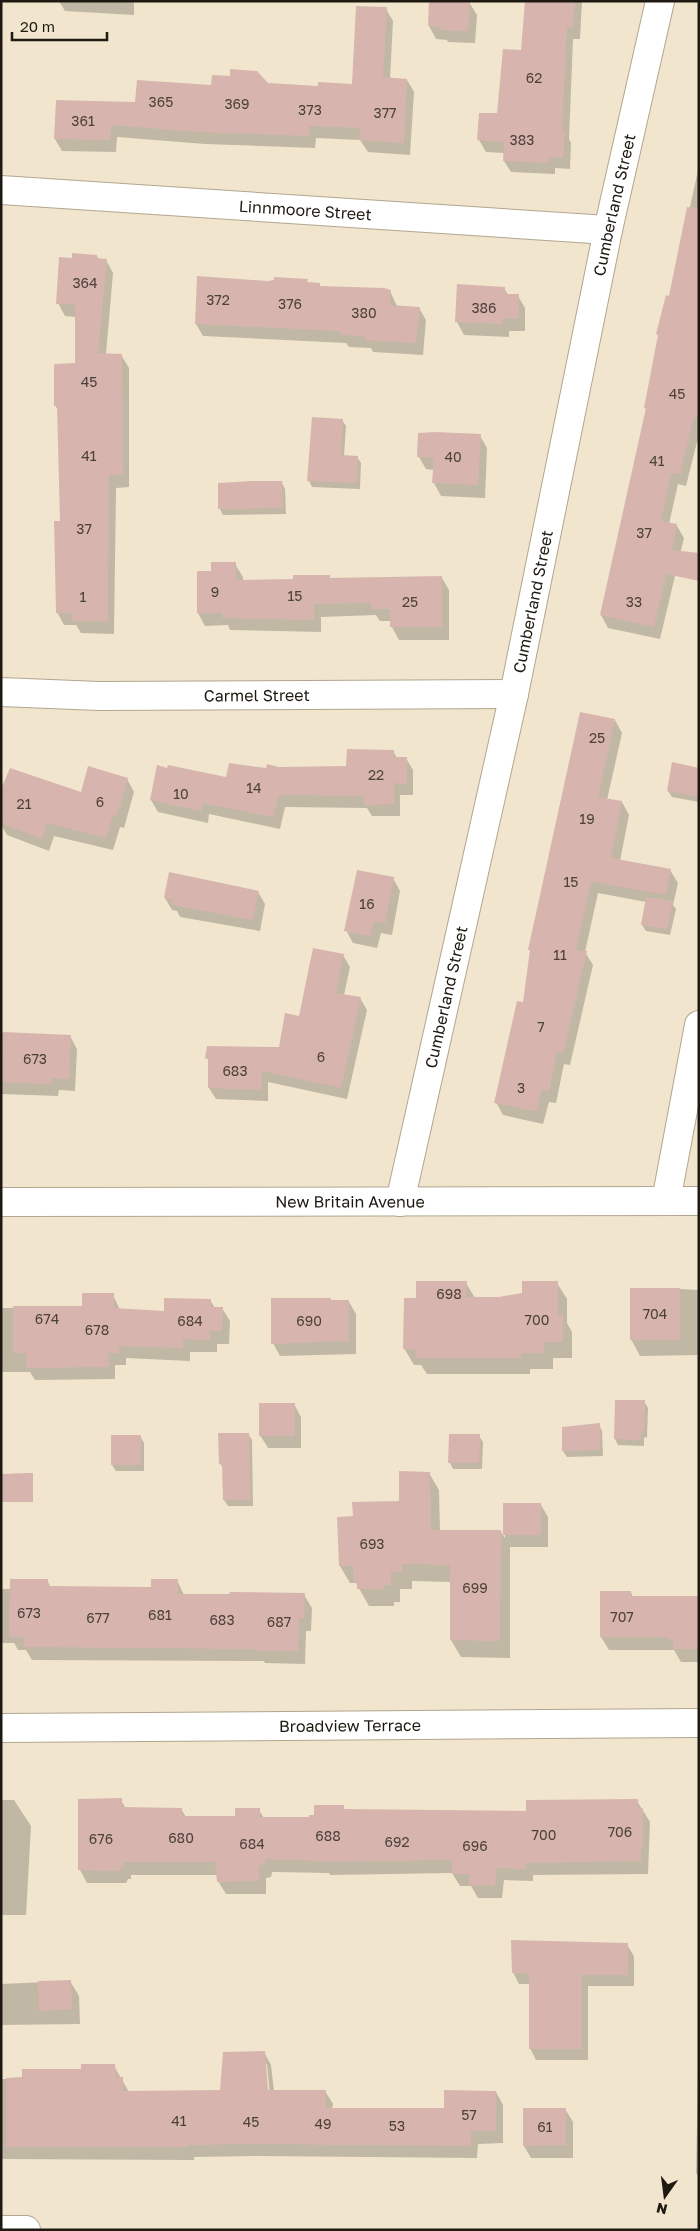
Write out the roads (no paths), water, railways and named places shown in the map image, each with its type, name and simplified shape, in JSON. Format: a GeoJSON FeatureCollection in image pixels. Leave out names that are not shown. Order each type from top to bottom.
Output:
{"type":"FeatureCollection","features":[{"type":"Feature","properties":{"kind":"street","name":"Cumberland Street"},"geometry":{"type":"LineString","coordinates":[[400,1202],[514,694],[608,230],[660,1]]}},
{"type":"Feature","properties":{"kind":"street","name":"Linnmoore Street"},"geometry":{"type":"LineString","coordinates":[[1,190],[608,230]]}},
{"type":"Feature","properties":{"kind":"street","name":"Carmel Street"},"geometry":{"type":"LineString","coordinates":[[1,692],[100,696],[514,694]]}},
{"type":"Feature","properties":{"kind":"street"},"geometry":{"type":"LineString","coordinates":[[666,1201],[699,1025]]}},
{"type":"Feature","properties":{"kind":"street","name":"New Britain Avenue"},"geometry":{"type":"LineString","coordinates":[[1,1202],[699,1201]]}},
{"type":"Feature","properties":{"kind":"street","name":"Broadview Terrace"},"geometry":{"type":"LineString","coordinates":[[1,1728],[699,1724]]}},
{"type":"Feature","properties":{"kind":"street"},"geometry":{"type":"LineString","coordinates":[[1,2230],[26,2230]]}}]}
